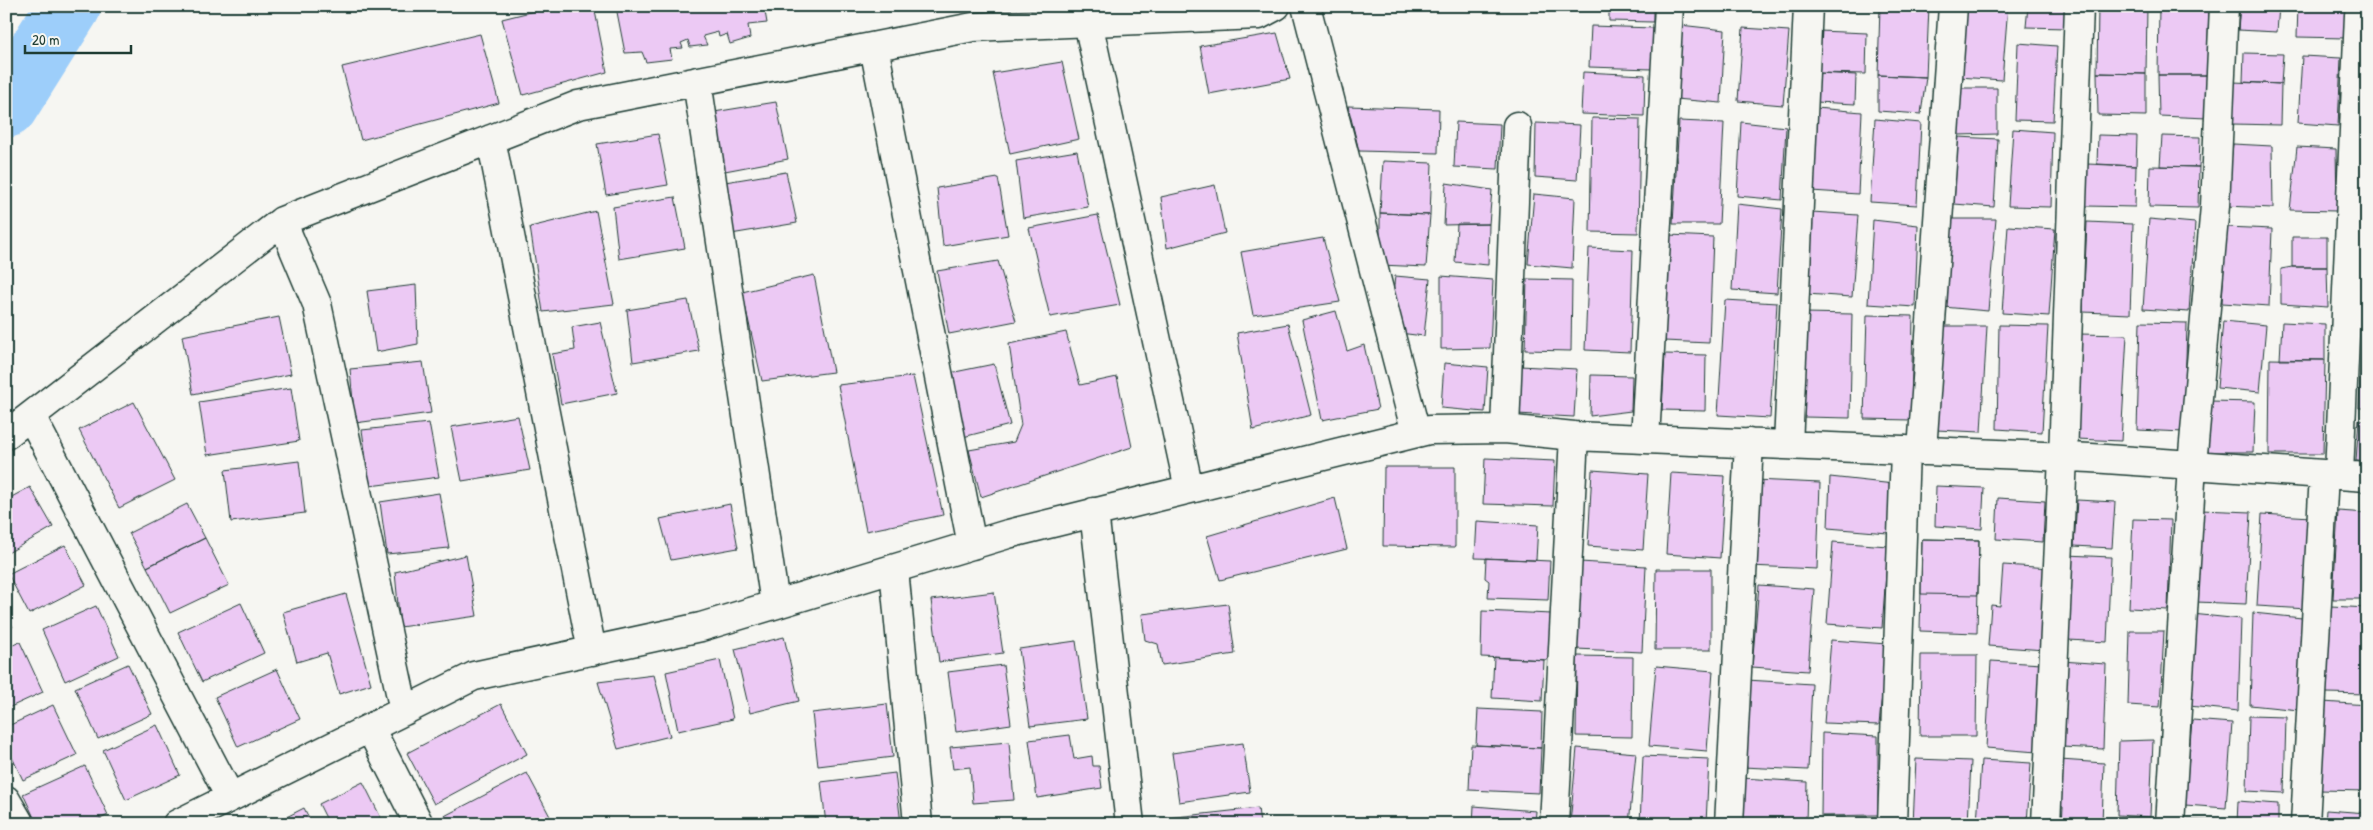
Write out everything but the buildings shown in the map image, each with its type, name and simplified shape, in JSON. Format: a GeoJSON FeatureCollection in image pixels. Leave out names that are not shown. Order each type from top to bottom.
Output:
{"type":"FeatureCollection","features":[{"type":"Feature","properties":{"kind":"street"},"geometry":{"type":"LineString","coordinates":[[6,435],[282,221],[578,105],[973,27],[1259,15],[1276,6]]}},
{"type":"Feature","properties":{"kind":"street"},"geometry":{"type":"LineString","coordinates":[[1306,6],[1416,433]]}},
{"type":"Feature","properties":{"kind":"street"},"geometry":{"type":"LineString","coordinates":[[1645,439],[1669,6]]}},
{"type":"Feature","properties":{"kind":"street"},"geometry":{"type":"LineString","coordinates":[[1788,445],[1808,6]]}},
{"type":"Feature","properties":{"kind":"street"},"geometry":{"type":"LineString","coordinates":[[1892,824],[1914,450],[1953,6]]}},
{"type":"Feature","properties":{"kind":"street"},"geometry":{"type":"LineString","coordinates":[[2046,824],[2063,457],[2079,6]]}},
{"type":"Feature","properties":{"kind":"street"},"geometry":{"type":"LineString","coordinates":[[2170,824],[2192,465],[2215,206],[2224,6]]}},
{"type":"Feature","properties":{"kind":"street"},"geometry":{"type":"LineString","coordinates":[[2305,824],[2331,474],[2359,15]]}},
{"type":"Feature","properties":{"kind":"street"},"geometry":{"type":"LineString","coordinates":[[1088,22],[1189,489]]}},
{"type":"Feature","properties":{"kind":"street"},"geometry":{"type":"LineString","coordinates":[[874,47],[972,545]]}},
{"type":"Feature","properties":{"kind":"street"},"geometry":{"type":"LineString","coordinates":[[697,81],[775,604]]}},
{"type":"Feature","properties":{"kind":"street"},"geometry":{"type":"LineString","coordinates":[[1505,429],[1517,126]]}},
{"type":"Feature","properties":{"kind":"street"},"geometry":{"type":"LineString","coordinates":[[491,139],[592,651]]}},
{"type":"Feature","properties":{"kind":"street"},"geometry":{"type":"LineString","coordinates":[[282,221],[318,304],[404,711]]}},
{"type":"Feature","properties":{"kind":"street"},"geometry":{"type":"LineString","coordinates":[[31,416],[223,809]]}},
{"type":"Feature","properties":{"kind":"street"},"geometry":{"type":"LineString","coordinates":[[177,824],[223,809],[370,728],[474,676],[701,627],[972,545],[1094,512],[1429,430],[1505,429],[1574,436],[2063,457],[2367,477]]}},
{"type":"Feature","properties":{"kind":"street"},"geometry":{"type":"LineString","coordinates":[[1554,824],[1574,436]]}},
{"type":"Feature","properties":{"kind":"street"},"geometry":{"type":"LineString","coordinates":[[1730,824],[1749,443]]}},
{"type":"Feature","properties":{"kind":"street"},"geometry":{"type":"LineString","coordinates":[[1094,512],[1130,824]]}},
{"type":"Feature","properties":{"kind":"street"},"geometry":{"type":"LineString","coordinates":[[894,569],[918,824]]}},
{"type":"Feature","properties":{"kind":"street"},"geometry":{"type":"LineString","coordinates":[[370,728],[419,824]]}},
{"type":"Feature","properties":{"kind":"street"},"geometry":{"type":"LineString","coordinates":[[6,800],[20,824]]}},
{"type":"Feature","properties":{"kind":"waterway"},"geometry":{"type":"LineString","coordinates":[[6,106],[69,6]]}}]}
